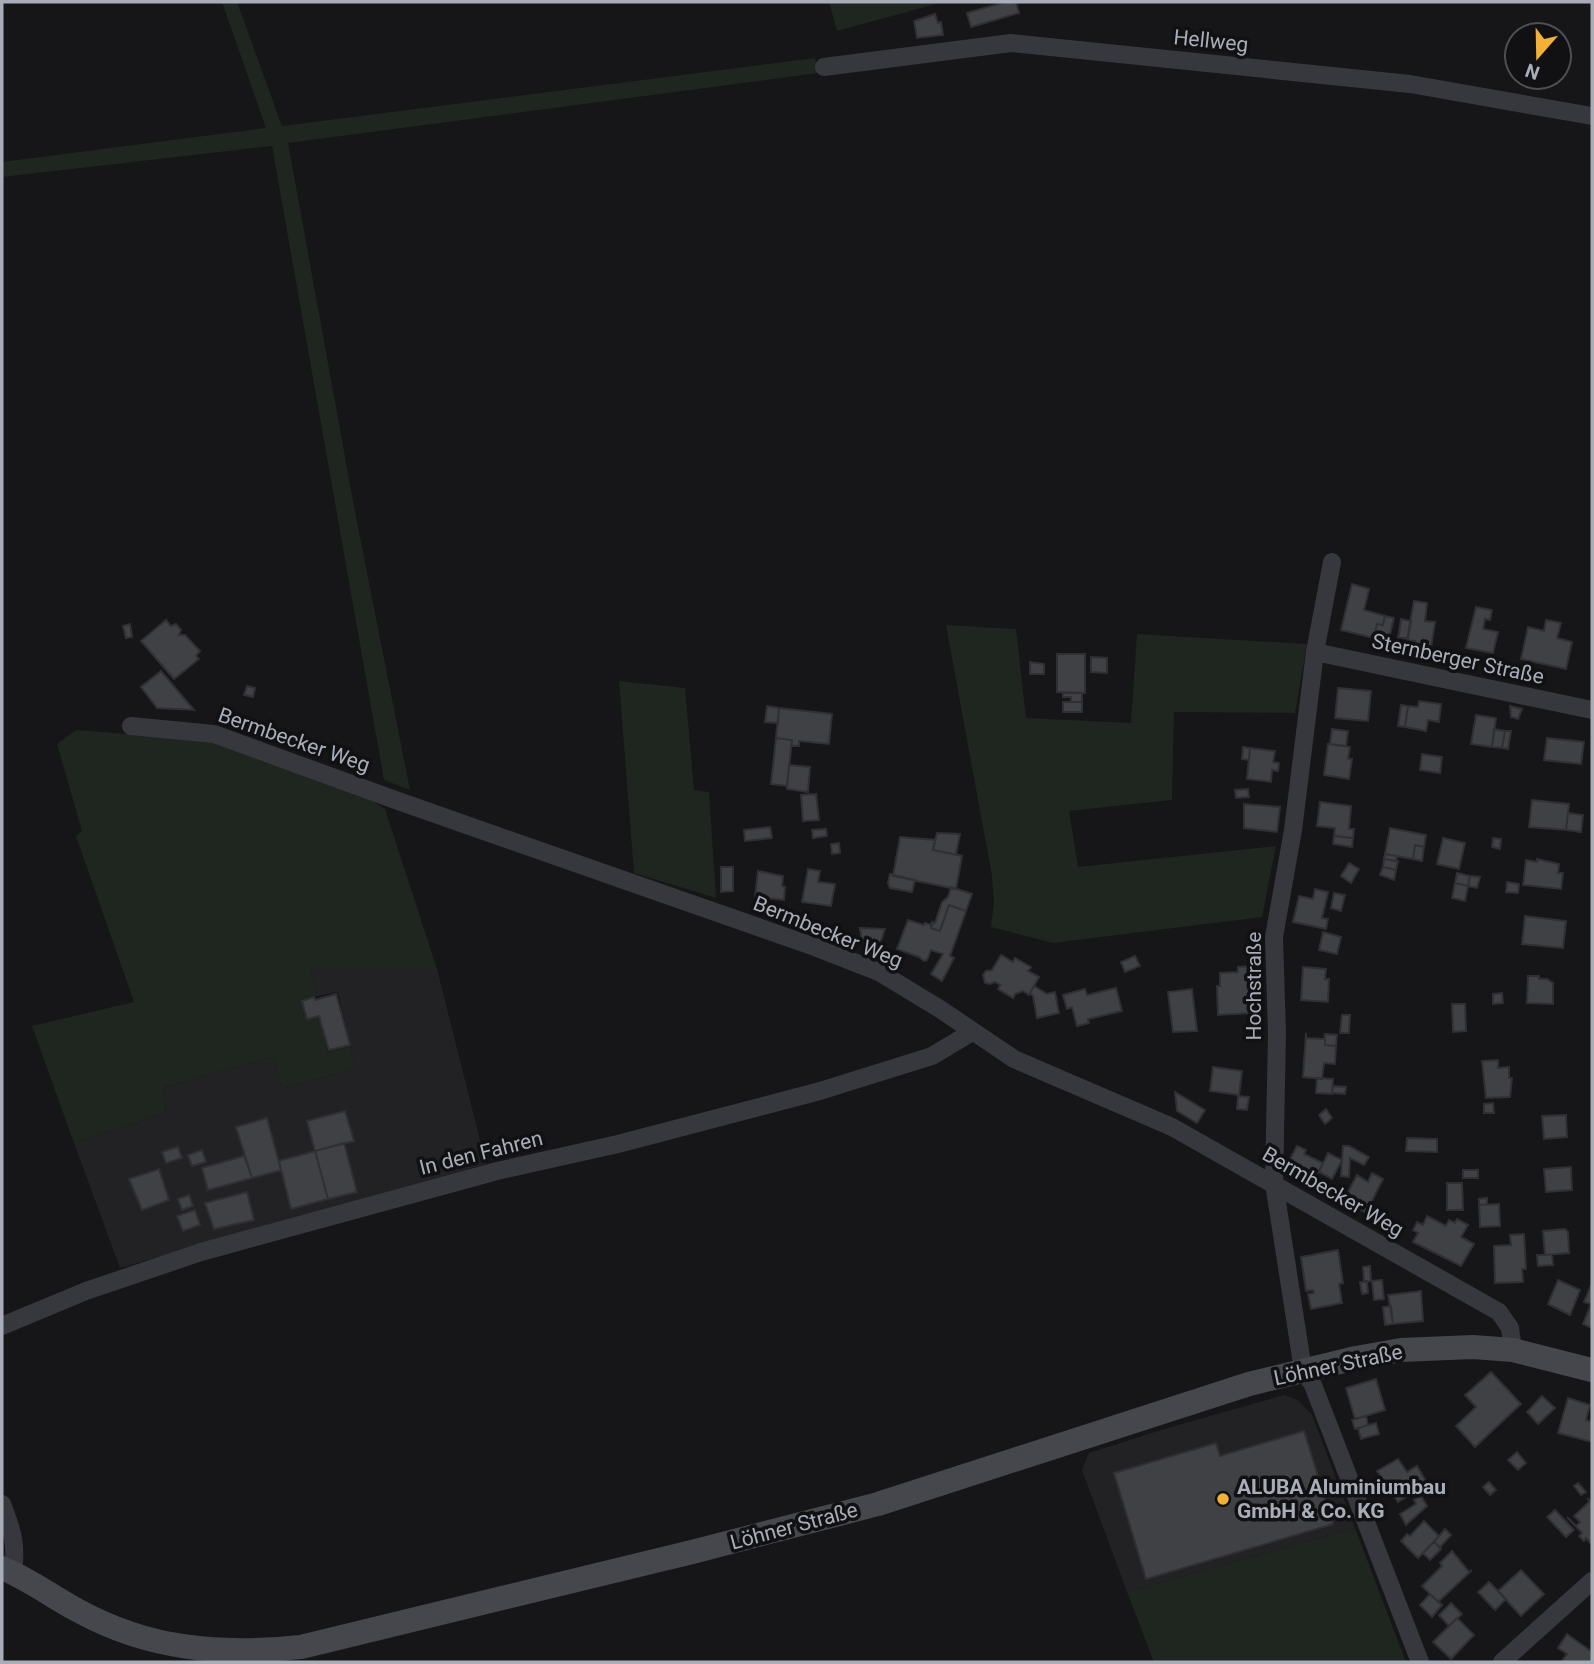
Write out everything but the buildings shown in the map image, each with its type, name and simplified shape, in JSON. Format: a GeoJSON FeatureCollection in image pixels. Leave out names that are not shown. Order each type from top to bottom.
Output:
{"type":"FeatureCollection","features":[{"type":"Feature","properties":{"kind":"main road","name":"Löhner Straße"},"geometry":{"type":"LineString","coordinates":[[7,1570],[99,1621],[155,1642],[220,1651],[301,1647],[878,1504],[1195,1401],[1303,1370],[1401,1350],[1473,1347],[1513,1350],[1592,1370]]}},
{"type":"Feature","properties":{"kind":"street","name":"Hellweg"},"geometry":{"type":"LineString","coordinates":[[824,67],[1011,43],[1410,84],[1592,116]]}},
{"type":"Feature","properties":{"kind":"street","name":"Hochstraße"},"geometry":{"type":"LineString","coordinates":[[1332,562],[1315,652],[1293,830],[1274,937],[1277,1033],[1274,1183],[1303,1370],[1313,1385],[1420,1662]]}},
{"type":"Feature","properties":{"kind":"street","name":"Sternberger Straße"},"geometry":{"type":"LineString","coordinates":[[1315,652],[1592,710]]}},
{"type":"Feature","properties":{"kind":"street","name":"Bermbecker Weg"},"geometry":{"type":"LineString","coordinates":[[131,726],[214,734],[815,947],[878,972],[940,1009],[1014,1059],[1172,1127],[1499,1312],[1510,1328],[1513,1350]]}},
{"type":"Feature","properties":{"kind":"street","name":"In den Fahren"},"geometry":{"type":"LineString","coordinates":[[2,1326],[86,1290],[201,1252],[497,1171],[618,1144],[820,1091],[932,1056],[972,1032]]}},
{"type":"Feature","properties":{"kind":"street"},"geometry":{"type":"LineString","coordinates":[[2,1504],[14,1534],[16,1552],[7,1570]]}},
{"type":"Feature","properties":{"kind":"street"},"geometry":{"type":"LineString","coordinates":[[1502,1662],[1592,1581]]}},
{"type":"Feature","properties":{"kind":"shaded area"},"geometry":{"type":"Polygon","coordinates":[[[222,2],[237,2],[282,126],[815,58],[818,73],[288,143],[355,512],[410,790],[384,780],[272,146],[2,177],[2,162],[266,128],[222,2]]]}},
{"type":"Feature","properties":{"kind":"shaded area"},"geometry":{"type":"Polygon","coordinates":[[[829,2],[943,2],[837,31],[829,2]]]}},
{"type":"Feature","properties":{"kind":"shaded area"},"geometry":{"type":"Polygon","coordinates":[[[946,625],[1016,629],[1026,718],[1131,723],[1137,634],[1307,644],[1295,713],[1174,712],[1172,800],[1069,811],[1078,867],[1276,846],[1262,917],[1053,943],[991,927],[994,903],[992,876],[946,625]]]}},
{"type":"Feature","properties":{"kind":"shaded area"},"geometry":{"type":"Polygon","coordinates":[[[619,681],[685,688],[694,790],[709,792],[716,898],[634,873],[619,681]]]}},
{"type":"Feature","properties":{"kind":"shaded area"},"geometry":{"type":"Polygon","coordinates":[[[76,730],[204,740],[359,792],[385,809],[437,969],[310,969],[317,996],[302,1001],[307,1020],[319,1017],[328,1052],[350,1046],[355,1068],[282,1089],[273,1057],[164,1087],[166,1113],[74,1143],[32,1026],[134,1002],[76,836],[82,831],[57,744],[76,730]]]}},
{"type":"Feature","properties":{"kind":"shaded area"},"geometry":{"type":"Polygon","coordinates":[[[310,969],[437,969],[486,1164],[120,1268],[74,1143],[166,1113],[164,1087],[273,1057],[282,1089],[355,1068],[338,992],[317,996],[310,969]]]}},
{"type":"Feature","properties":{"kind":"shaded area"},"geometry":{"type":"Polygon","coordinates":[[[1284,1395],[1298,1400],[1312,1415],[1355,1528],[1127,1592],[1082,1470],[1089,1453],[1284,1395]]]}},
{"type":"Feature","properties":{"kind":"shaded area"},"geometry":{"type":"Polygon","coordinates":[[[1355,1528],[1406,1662],[1154,1662],[1127,1592],[1355,1528]]]}},
{"type":"Feature","properties":{"kind":"place","name":"ALUBA Aluminiumbau GmbH & Co. KG"},"geometry":{"type":"Point","coordinates":[1223,1499]}}]}
